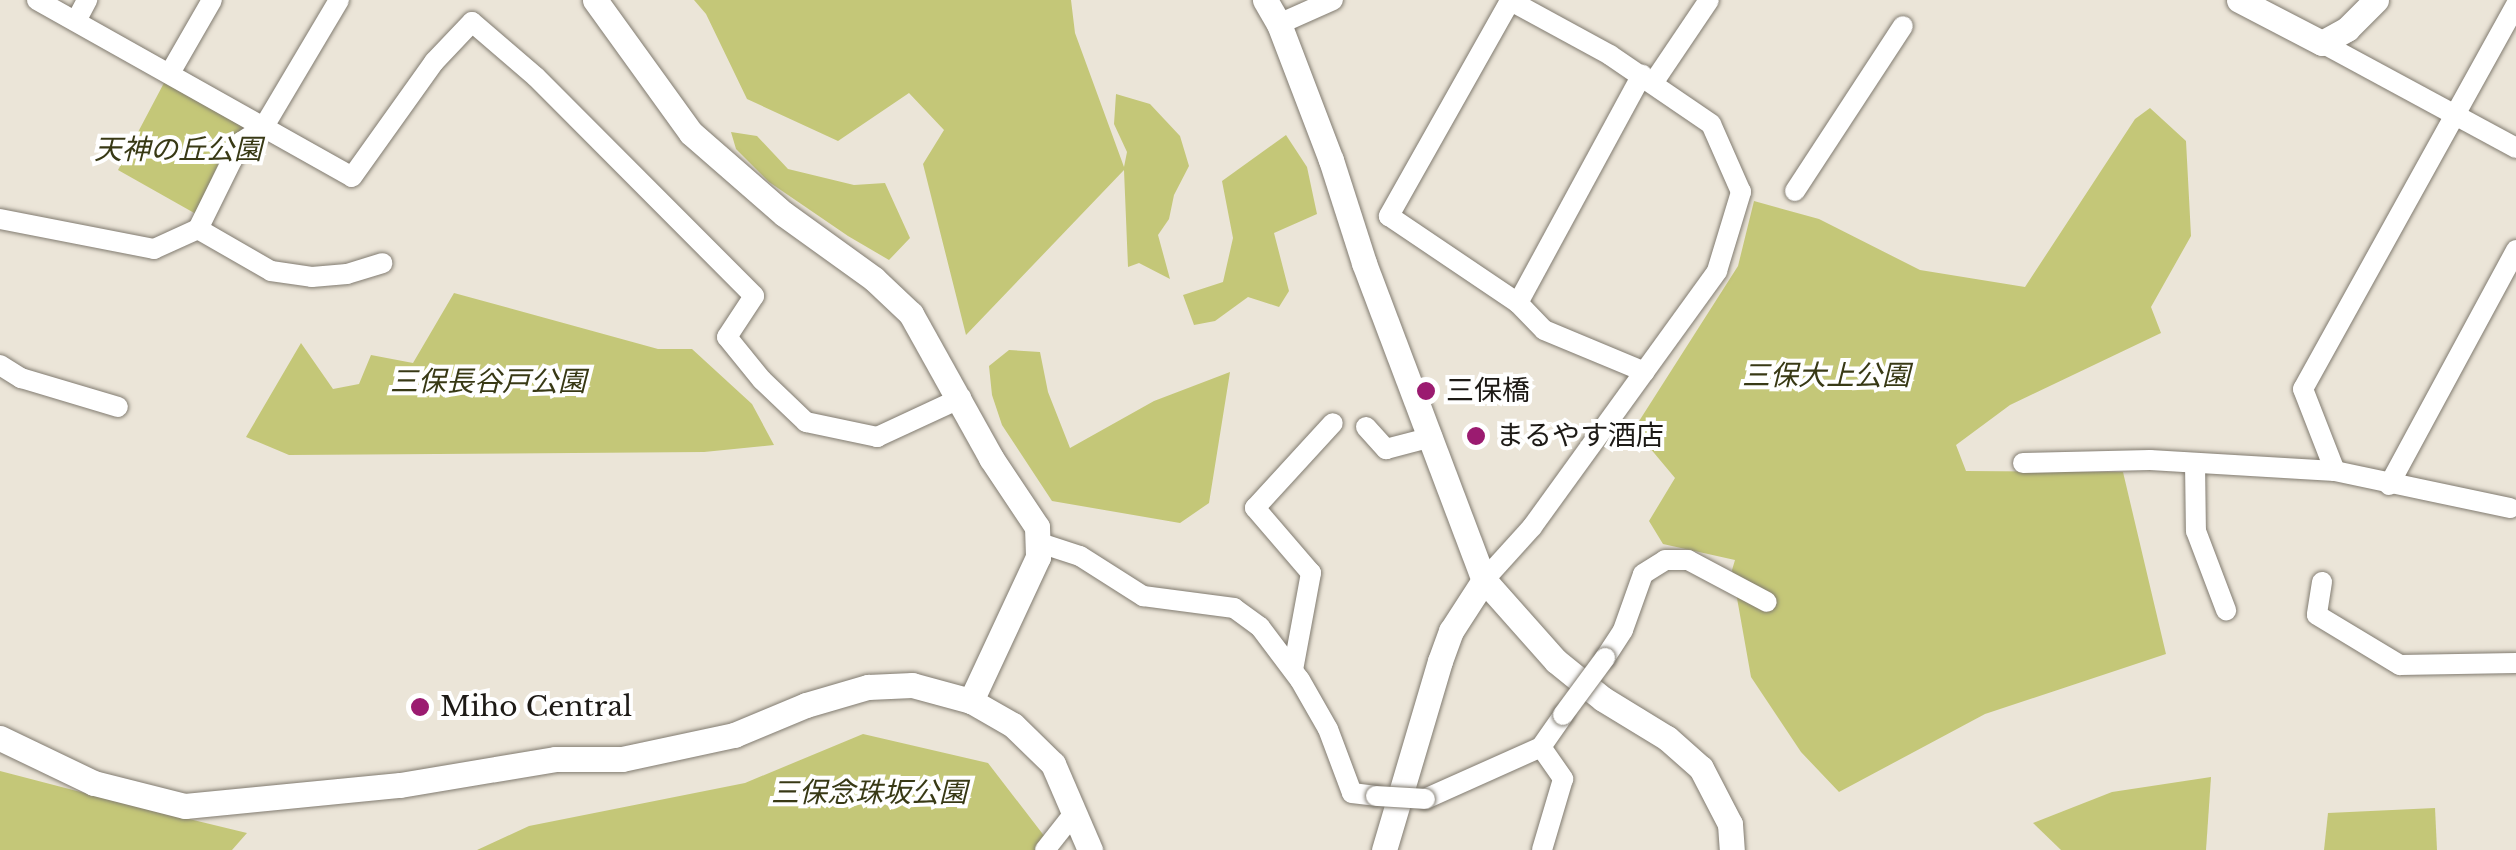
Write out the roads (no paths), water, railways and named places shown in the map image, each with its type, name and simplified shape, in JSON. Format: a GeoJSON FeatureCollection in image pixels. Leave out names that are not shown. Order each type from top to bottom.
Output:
{"type":"FeatureCollection","features":[{"type":"Feature","properties":{"kind":"street"},"geometry":{"type":"LineString","coordinates":[[37,0],[352,177],[434,62],[472,22],[536,76],[754,296],[726,337],[762,380],[806,422],[876,437],[961,398]]}},
{"type":"Feature","properties":{"kind":"street"},"geometry":{"type":"LineString","coordinates":[[76,22],[88,0]]}},
{"type":"Feature","properties":{"kind":"street"},"geometry":{"type":"LineString","coordinates":[[170,74],[212,0]]}},
{"type":"Feature","properties":{"kind":"street"},"geometry":{"type":"LineString","coordinates":[[0,219],[154,248],[198,228],[241,142],[263,128],[339,0]]}},
{"type":"Feature","properties":{"kind":"street"},"geometry":{"type":"LineString","coordinates":[[595,0],[692,134],[784,214],[874,278],[911,314],[991,458],[1036,527],[1038,557],[970,700]]}},
{"type":"Feature","properties":{"kind":"street"},"geometry":{"type":"LineString","coordinates":[[1265,0],[1279,24],[1331,160],[1364,263],[1484,580],[1556,661],[1603,699],[1667,738],[1702,768],[1730,824],[1732,850]]}},
{"type":"Feature","properties":{"kind":"street"},"geometry":{"type":"LineString","coordinates":[[1279,24],[1333,0]]}},
{"type":"Feature","properties":{"kind":"street"},"geometry":{"type":"LineString","coordinates":[[1384,850],[1451,631],[1484,580],[1532,527],[1645,372],[1718,271],[1741,192],[1712,124],[1647,79],[1510,0],[1389,216],[1518,302],[1544,330],[1645,372]]}},
{"type":"Feature","properties":{"kind":"street"},"geometry":{"type":"LineString","coordinates":[[1532,12],[1553,0]]}},
{"type":"Feature","properties":{"kind":"street"},"geometry":{"type":"LineString","coordinates":[[1518,302],[1647,79],[1709,0]]}},
{"type":"Feature","properties":{"kind":"street"},"geometry":{"type":"LineString","coordinates":[[2239,0],[2516,148]]}},
{"type":"Feature","properties":{"kind":"street"},"geometry":{"type":"LineString","coordinates":[[2322,42],[2347,28],[2376,0]]}},
{"type":"Feature","properties":{"kind":"street"},"geometry":{"type":"LineString","coordinates":[[2335,472],[2302,389],[2516,5]]}},
{"type":"Feature","properties":{"kind":"street"},"geometry":{"type":"LineString","coordinates":[[1795,191],[1903,26]]}},
{"type":"Feature","properties":{"kind":"street"},"geometry":{"type":"LineString","coordinates":[[198,228],[271,271],[312,278],[347,274],[382,262]]}},
{"type":"Feature","properties":{"kind":"street"},"geometry":{"type":"LineString","coordinates":[[2389,484],[2516,250]]}},
{"type":"Feature","properties":{"kind":"street"},"geometry":{"type":"LineString","coordinates":[[0,365],[21,378],[118,407]]}},
{"type":"Feature","properties":{"kind":"street"},"geometry":{"type":"LineString","coordinates":[[1293,670],[1311,573],[1255,508],[1333,423]]}},
{"type":"Feature","properties":{"kind":"street"},"geometry":{"type":"LineString","coordinates":[[1366,427],[1386,450],[1432,436]]}},
{"type":"Feature","properties":{"kind":"street"},"geometry":{"type":"LineString","coordinates":[[2023,463],[2196,463],[2335,472],[2514,504]]}},
{"type":"Feature","properties":{"kind":"street"},"geometry":{"type":"LineString","coordinates":[[2196,463],[2196,532],[2226,610]]}},
{"type":"Feature","properties":{"kind":"street"},"geometry":{"type":"LineString","coordinates":[[1037,542],[1080,556],[1143,596],[1234,608],[1260,627],[1293,670],[1328,729],[1352,793],[1376,796],[1425,799],[1541,747],[1623,630],[1643,574],[1664,560],[1688,560],[1768,602]]}},
{"type":"Feature","properties":{"kind":"street"},"geometry":{"type":"LineString","coordinates":[[2322,582],[2317,615],[2400,665],[2516,662]]}},
{"type":"Feature","properties":{"kind":"street"},"geometry":{"type":"LineString","coordinates":[[0,738],[94,783],[185,806],[400,785],[555,759],[622,759],[734,734],[806,704],[868,687],[912,686],[970,700],[1013,725],[1053,764],[1090,850]]}},
{"type":"Feature","properties":{"kind":"street"},"geometry":{"type":"LineString","coordinates":[[1541,747],[1563,780],[1542,850]]}},
{"type":"Feature","properties":{"kind":"street"},"geometry":{"type":"LineString","coordinates":[[1045,850],[1075,812]]}},
{"type":"Feature","properties":{"kind":"place","name":"三保橋"},"geometry":{"type":"Point","coordinates":[1426,391]}},
{"type":"Feature","properties":{"kind":"place","name":"まるやす酒店"},"geometry":{"type":"Point","coordinates":[1476,436]}},
{"type":"Feature","properties":{"kind":"place","name":"Miho Central"},"geometry":{"type":"Point","coordinates":[420,707]}},
{"type":"Feature","properties":{"kind":"park label","name":"天神の丘公園"},"geometry":{"type":"Point","coordinates":[178,150]}},
{"type":"Feature","properties":{"kind":"park label","name":"三保大上公園"},"geometry":{"type":"Point","coordinates":[1826,376]}},
{"type":"Feature","properties":{"kind":"park label","name":"三保長谷戸公園"},"geometry":{"type":"Point","coordinates":[488,382]}},
{"type":"Feature","properties":{"kind":"park label","name":"三保念珠坂公園"},"geometry":{"type":"Point","coordinates":[869,793]}}]}
